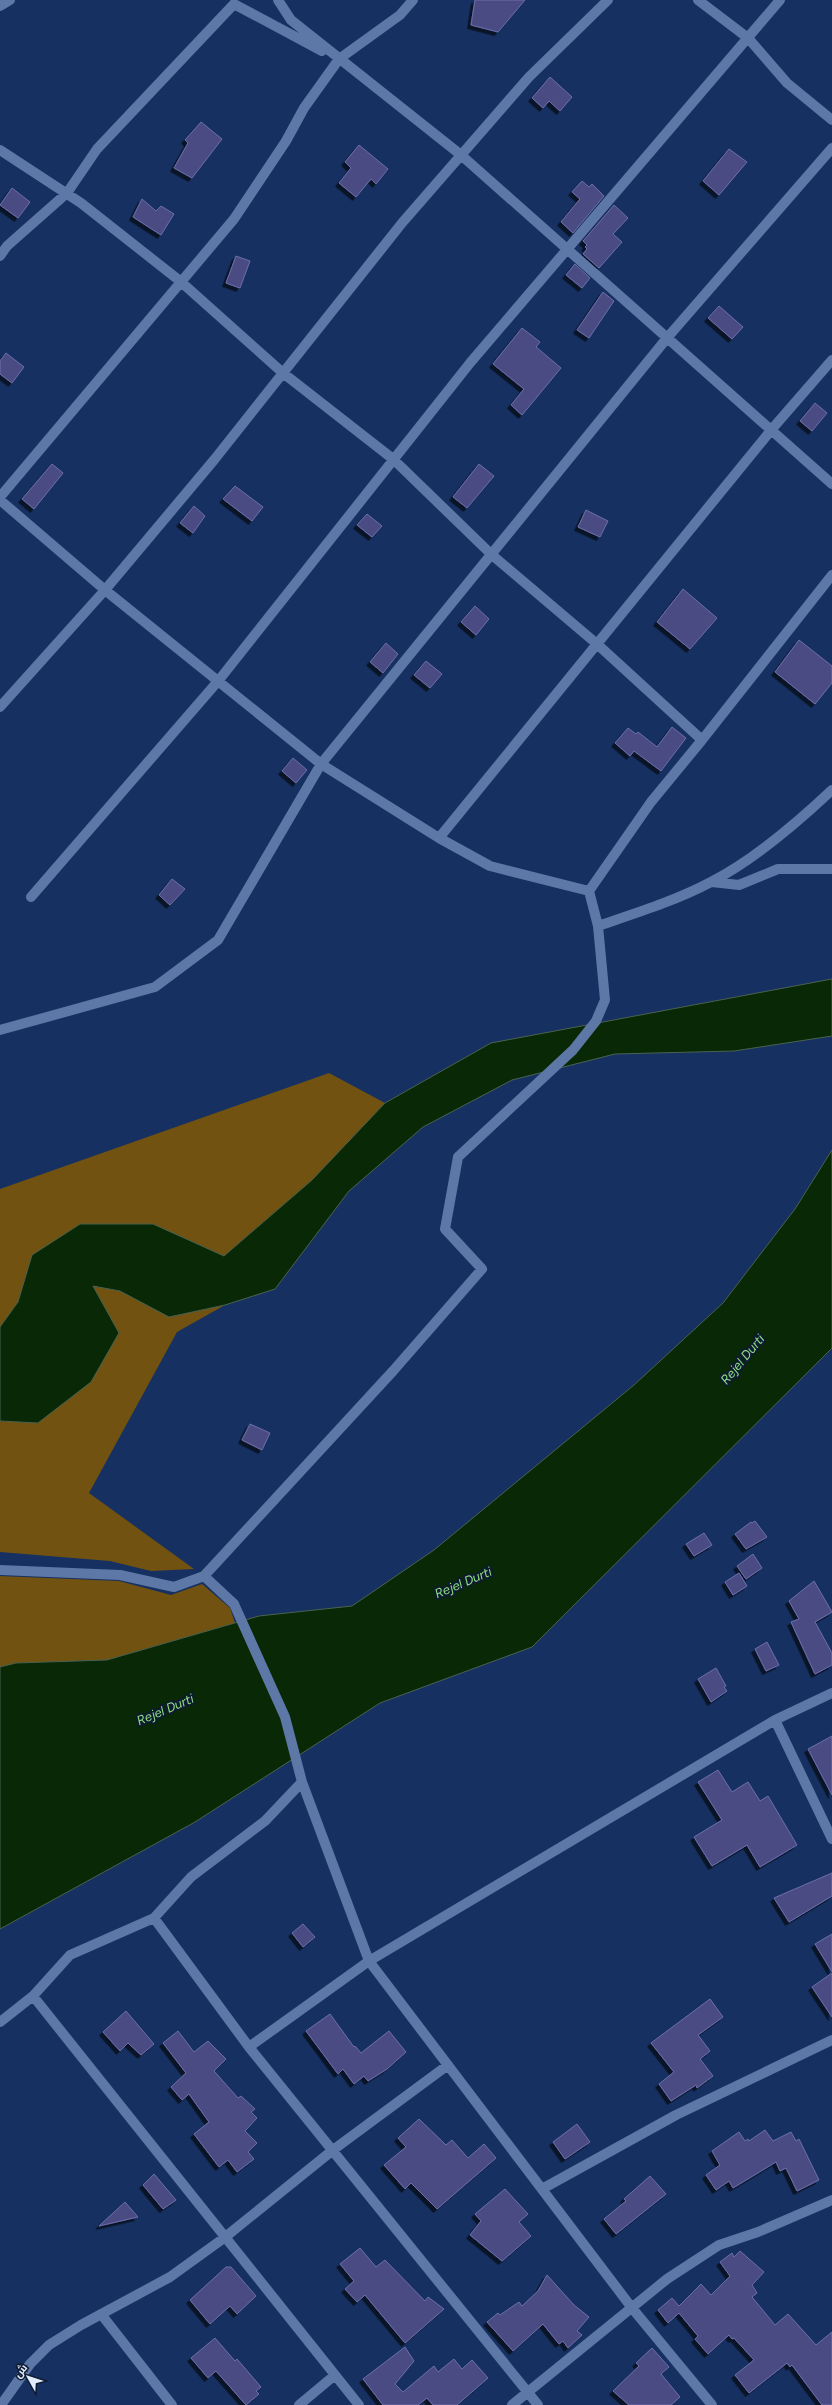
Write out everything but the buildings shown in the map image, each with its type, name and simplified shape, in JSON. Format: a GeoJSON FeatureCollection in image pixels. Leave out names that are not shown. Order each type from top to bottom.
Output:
{"type":"FeatureCollection","features":[{"type":"Feature","properties":{"kind":"street"},"geometry":{"type":"LineString","coordinates":[[0,6],[10,0]]}},
{"type":"Feature","properties":{"kind":"street"},"geometry":{"type":"LineString","coordinates":[[278,0],[291,20],[461,155],[772,429],[832,484]]}},
{"type":"Feature","properties":{"kind":"street"},"geometry":{"type":"LineString","coordinates":[[413,0],[400,15],[339,59],[304,108],[286,141],[234,218],[0,498],[105,590],[219,680],[321,764],[439,838],[490,866],[589,891]]}},
{"type":"Feature","properties":{"kind":"street"},"geometry":{"type":"LineString","coordinates":[[0,707],[105,590],[214,460],[402,223],[529,77],[608,0]]}},
{"type":"Feature","properties":{"kind":"street"},"geometry":{"type":"LineString","coordinates":[[698,0],[748,38],[787,83],[832,120]]}},
{"type":"Feature","properties":{"kind":"street"},"geometry":{"type":"LineString","coordinates":[[31,897],[219,680],[470,363],[780,0]]}},
{"type":"Feature","properties":{"kind":"street"},"geometry":{"type":"LineString","coordinates":[[0,256],[7,246],[67,193],[97,149],[234,4],[296,38],[339,59]]}},
{"type":"Feature","properties":{"kind":"street"},"geometry":{"type":"LineString","coordinates":[[0,1030],[155,987],[218,940],[321,764],[667,338],[832,148]]}},
{"type":"Feature","properties":{"kind":"street"},"geometry":{"type":"LineString","coordinates":[[0,150],[67,193],[180,281],[283,373],[393,459],[492,555],[598,644],[702,740]]}},
{"type":"Feature","properties":{"kind":"street"},"geometry":{"type":"LineString","coordinates":[[439,838],[772,429],[832,360]]}},
{"type":"Feature","properties":{"kind":"street"},"geometry":{"type":"LineString","coordinates":[[0,1570],[120,1575],[174,1587],[204,1576],[393,1371],[482,1269],[445,1229],[458,1157],[573,1050],[596,1021],[605,1000],[598,926],[589,891],[651,802],[702,740],[832,575]]}},
{"type":"Feature","properties":{"kind":"street"},"geometry":{"type":"LineString","coordinates":[[598,926],[666,903],[712,882],[760,850],[832,790]]}},
{"type":"Feature","properties":{"kind":"street"},"geometry":{"type":"LineString","coordinates":[[712,882],[739,885],[778,868],[832,870]]}},
{"type":"Feature","properties":{"kind":"street"},"geometry":{"type":"LineString","coordinates":[[204,1576],[234,1604],[285,1718],[302,1782],[369,1961],[632,2308],[712,2405]]}},
{"type":"Feature","properties":{"kind":"street"},"geometry":{"type":"LineString","coordinates":[[249,2047],[369,1961],[775,1720],[832,1693]]}},
{"type":"Feature","properties":{"kind":"street"},"geometry":{"type":"LineString","coordinates":[[775,1720],[832,1839]]}},
{"type":"Feature","properties":{"kind":"street"},"geometry":{"type":"LineString","coordinates":[[0,2022],[33,1996],[70,1955],[154,1918],[191,1877],[265,1821],[302,1782]]}},
{"type":"Feature","properties":{"kind":"street"},"geometry":{"type":"LineString","coordinates":[[154,1918],[249,2047],[538,2405]]}},
{"type":"Feature","properties":{"kind":"street"},"geometry":{"type":"LineString","coordinates":[[33,1996],[224,2238],[359,2405]]}},
{"type":"Feature","properties":{"kind":"street"},"geometry":{"type":"LineString","coordinates":[[542,2189],[676,2115],[832,2040]]}},
{"type":"Feature","properties":{"kind":"street"},"geometry":{"type":"LineString","coordinates":[[1,2405],[30,2364],[49,2345],[101,2314],[170,2277],[224,2238],[333,2150],[448,2065]]}},
{"type":"Feature","properties":{"kind":"street"},"geometry":{"type":"LineString","coordinates":[[512,2405],[667,2279],[720,2244],[758,2232],[832,2200]]}},
{"type":"Feature","properties":{"kind":"street"},"geometry":{"type":"LineString","coordinates":[[101,2314],[172,2405]]}},
{"type":"Feature","properties":{"kind":"street"},"geometry":{"type":"LineString","coordinates":[[299,2405],[335,2376]]}},
{"type":"Feature","properties":{"kind":"shaded area"},"geometry":{"type":"Polygon","coordinates":[[[329,1073],[385,1103],[312,1180],[224,1256],[153,1224],[32,1255],[18,1302],[0,1327],[0,1189],[329,1073]]]}},
{"type":"Feature","properties":{"kind":"shaded area"},"geometry":{"type":"Polygon","coordinates":[[[92,1286],[120,1291],[169,1317],[225,1305],[177,1332],[89,1493],[194,1569],[151,1571],[110,1561],[0,1552],[0,1421],[38,1423],[92,1286]]]}},
{"type":"Feature","properties":{"kind":"shaded area"},"geometry":{"type":"Polygon","coordinates":[[[0,1576],[119,1581],[171,1595],[202,1584],[230,1608],[235,1623],[107,1660],[16,1663],[0,1667],[0,1576]]]}},
{"type":"Feature","properties":{"kind":"water"},"geometry":{"type":"Polygon","coordinates":[[[832,979],[832,1036],[734,1051],[615,1054],[512,1080],[423,1127],[349,1191],[275,1289],[225,1305],[169,1317],[120,1291],[93,1286],[119,1333],[91,1382],[38,1423],[0,1421],[0,1327],[18,1302],[32,1255],[80,1224],[153,1224],[224,1256],[312,1180],[385,1103],[491,1043],[832,979]]]}},
{"type":"Feature","properties":{"kind":"water","name":"Rejel Durti"},"geometry":{"type":"Polygon","coordinates":[[[832,1150],[832,1348],[532,1647],[380,1703],[195,1822],[0,1929],[0,1667],[16,1663],[107,1660],[259,1616],[352,1606],[434,1550],[634,1385],[723,1303],[795,1209],[832,1150]]]}}]}
